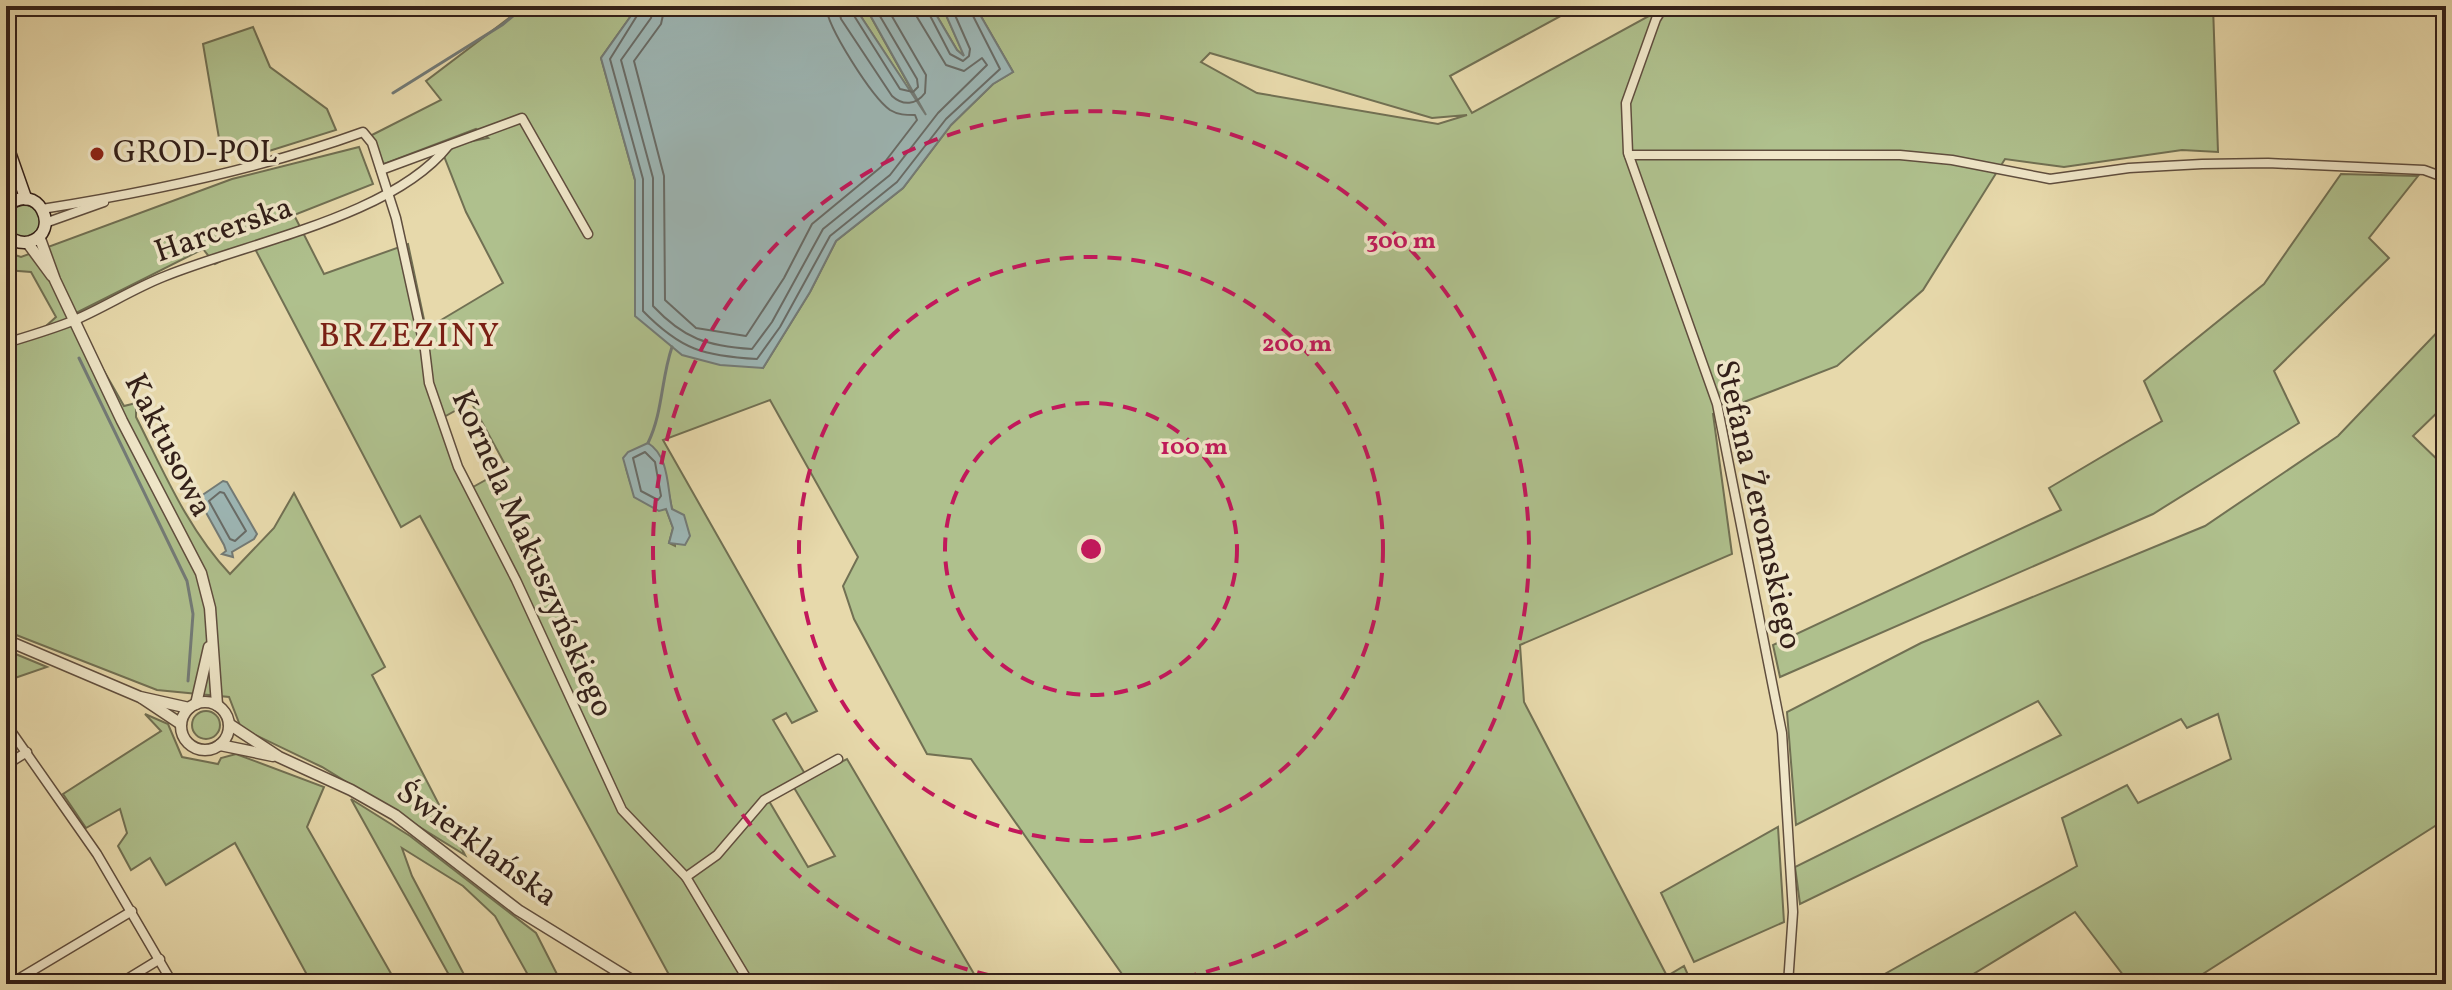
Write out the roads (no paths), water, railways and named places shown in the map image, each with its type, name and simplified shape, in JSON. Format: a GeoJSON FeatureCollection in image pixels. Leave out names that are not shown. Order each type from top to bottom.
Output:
{"type":"FeatureCollection","features":[{"type":"Feature","properties":{"kind":"main road"},"geometry":{"type":"LineString","coordinates":[[6,234],[13,240],[27,242],[39,236],[45,223],[42,209],[26,199],[7,145]]}},
{"type":"Feature","properties":{"kind":"main road"},"geometry":{"type":"LineString","coordinates":[[6,170],[9,205],[26,199]]}},
{"type":"Feature","properties":{"kind":"street","name":"Stefana Żeromskiego"},"geometry":{"type":"LineString","coordinates":[[1664,6],[1656,19],[1626,103],[1629,155],[1717,404],[1782,733],[1793,912],[1788,984]]}},
{"type":"Feature","properties":{"kind":"street","name":"Harcerska"},"geometry":{"type":"LineString","coordinates":[[381,170],[522,118],[588,234]]}},
{"type":"Feature","properties":{"kind":"street","name":"Kornela Makuszyńskiego"},"geometry":{"type":"LineString","coordinates":[[112,198],[302,151],[363,132],[372,143],[388,193],[425,350],[429,383],[450,450],[516,580],[622,810],[686,877],[750,984]]}},
{"type":"Feature","properties":{"kind":"street","name":"Harcerska"},"geometry":{"type":"LineString","coordinates":[[6,343],[76,319],[163,277],[321,222],[388,193],[422,171],[448,146]]}},
{"type":"Feature","properties":{"kind":"street"},"geometry":{"type":"LineString","coordinates":[[1629,155],[1900,155],[1952,160],[2050,179],[2129,168],[2268,163],[2424,170],[2446,178]]}},
{"type":"Feature","properties":{"kind":"street"},"geometry":{"type":"LineString","coordinates":[[42,209],[112,198]]}},
{"type":"Feature","properties":{"kind":"street"},"geometry":{"type":"LineString","coordinates":[[45,223],[112,198]]}},
{"type":"Feature","properties":{"kind":"street","name":"Kaktusowa"},"geometry":{"type":"LineString","coordinates":[[39,236],[55,280]]}},
{"type":"Feature","properties":{"kind":"street","name":"Kaktusowa"},"geometry":{"type":"LineString","coordinates":[[27,242],[55,280],[76,319],[137,453],[201,573],[210,608],[217,705]]}},
{"type":"Feature","properties":{"kind":"street"},"geometry":{"type":"LineString","coordinates":[[6,640],[140,697],[181,724]]}},
{"type":"Feature","properties":{"kind":"street","name":"Kaktusowa"},"geometry":{"type":"LineString","coordinates":[[193,706],[210,641]]}},
{"type":"Feature","properties":{"kind":"street"},"geometry":{"type":"LineString","coordinates":[[140,697],[193,706],[217,705],[229,724],[220,745],[211,749],[196,749],[184,739],[181,724],[193,706]]}},
{"type":"Feature","properties":{"kind":"street"},"geometry":{"type":"LineString","coordinates":[[6,724],[132,911],[173,984]]}},
{"type":"Feature","properties":{"kind":"street","name":"Świerklańska"},"geometry":{"type":"LineString","coordinates":[[229,724],[279,757],[351,790],[395,815],[518,910],[638,984]]}},
{"type":"Feature","properties":{"kind":"street","name":"Świerklańska"},"geometry":{"type":"LineString","coordinates":[[220,745],[279,757]]}},
{"type":"Feature","properties":{"kind":"street"},"geometry":{"type":"LineString","coordinates":[[6,765],[27,752]]}},
{"type":"Feature","properties":{"kind":"street"},"geometry":{"type":"LineString","coordinates":[[686,877],[715,858],[764,800],[838,759]]}},
{"type":"Feature","properties":{"kind":"street"},"geometry":{"type":"LineString","coordinates":[[10,984],[132,911]]}},
{"type":"Feature","properties":{"kind":"street"},"geometry":{"type":"LineString","coordinates":[[119,984],[160,959]]}},
{"type":"Feature","properties":{"kind":"water"},"geometry":{"type":"Polygon","coordinates":[[[638,6],[854,6],[926,115],[865,6],[931,6],[957,50],[964,56],[942,6],[975,6],[1013,72],[993,84],[951,125],[903,188],[836,241],[810,292],[763,368],[720,365],[682,355],[635,316],[635,180],[601,58],[638,6]]]}},
{"type":"Feature","properties":{"kind":"water"},"geometry":{"type":"Polygon","coordinates":[[[648,443],[664,464],[672,509],[684,515],[690,536],[685,545],[669,543],[673,528],[666,509],[659,511],[634,497],[623,458],[628,452],[648,443]]]}},
{"type":"Feature","properties":{"kind":"water"},"geometry":{"type":"Polygon","coordinates":[[[223,481],[227,482],[257,534],[232,552],[233,557],[222,554],[226,551],[224,545],[198,498],[223,481]]]}},
{"type":"Feature","properties":{"kind":"waterway"},"geometry":{"type":"LineString","coordinates":[[393,93],[502,25],[525,6]]}},
{"type":"Feature","properties":{"kind":"waterway"},"geometry":{"type":"LineString","coordinates":[[648,443],[657,419],[672,347]]}},
{"type":"Feature","properties":{"kind":"waterway"},"geometry":{"type":"LineString","coordinates":[[79,358],[187,581],[193,614],[188,681]]}},
{"type":"Feature","properties":{"kind":"place","name":"GROD-POL"},"geometry":{"type":"Point","coordinates":[97,154]}},
{"type":"Feature","properties":{"kind":"district","name":"BRZEZINY"},"geometry":{"type":"Point","coordinates":[410,337]}}]}
